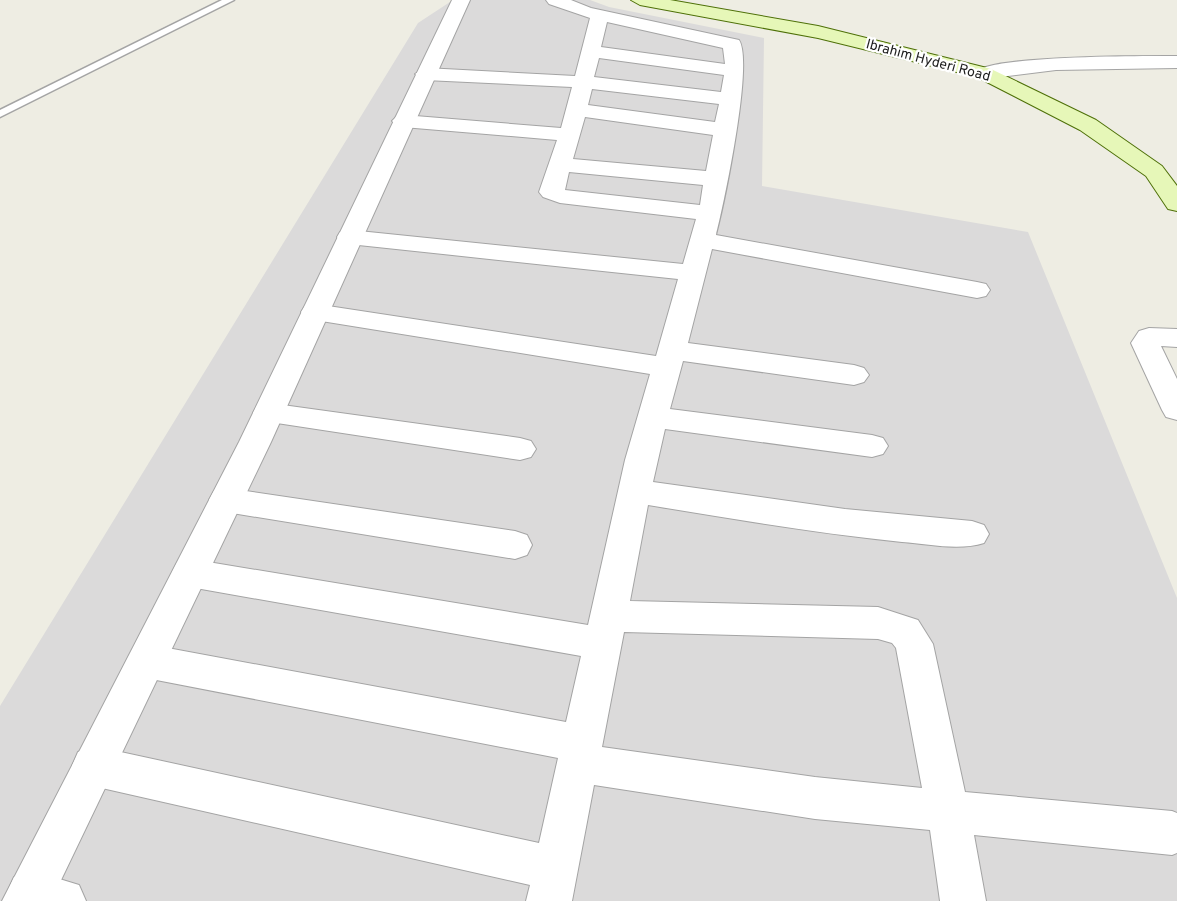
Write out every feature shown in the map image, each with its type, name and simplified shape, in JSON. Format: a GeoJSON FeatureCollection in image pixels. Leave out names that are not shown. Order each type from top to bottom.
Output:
{"type":"FeatureCollection","features":[{"type":"Feature","properties":{"kind":"main road","name":"Ibrahim Hyderi Road"},"geometry":{"type":"LineString","coordinates":[[640,0],[818,32],[984,74],[1088,125],[1154,171],[1177,204]]}},
{"type":"Feature","properties":{"kind":"street"},"geometry":{"type":"LineString","coordinates":[[40,898],[93,766],[268,413],[461,0]]}},
{"type":"Feature","properties":{"kind":"street"},"geometry":{"type":"LineString","coordinates":[[93,766],[553,885],[634,491],[652,417],[706,227],[717,179],[733,85],[732,44],[600,15],[555,0]]}},
{"type":"Feature","properties":{"kind":"street"},"geometry":{"type":"LineString","coordinates":[[600,15],[570,135],[551,190],[556,195],[706,227],[977,290]]}},
{"type":"Feature","properties":{"kind":"street"},"geometry":{"type":"LineString","coordinates":[[590,51],[733,85]]}},
{"type":"Feature","properties":{"kind":"street"},"geometry":{"type":"LineString","coordinates":[[984,74],[1026,65],[1066,62],[1177,62]]}},
{"type":"Feature","properties":{"kind":"street"},"geometry":{"type":"LineString","coordinates":[[425,74],[583,82],[733,85]]}},
{"type":"Feature","properties":{"kind":"street"},"geometry":{"type":"LineString","coordinates":[[576,110],[725,130]]}},
{"type":"Feature","properties":{"kind":"street"},"geometry":{"type":"LineString","coordinates":[[403,121],[570,135]]}},
{"type":"Feature","properties":{"kind":"street"},"geometry":{"type":"LineString","coordinates":[[561,165],[717,179]]}},
{"type":"Feature","properties":{"kind":"street"},"geometry":{"type":"LineString","coordinates":[[349,237],[692,273]]}},
{"type":"Feature","properties":{"kind":"street"},"geometry":{"type":"LineString","coordinates":[[315,312],[668,359],[854,375]]}},
{"type":"Feature","properties":{"kind":"street"},"geometry":{"type":"LineString","coordinates":[[1177,338],[1149,337],[1145,343],[1177,410]]}},
{"type":"Feature","properties":{"kind":"street"},"geometry":{"type":"LineString","coordinates":[[268,413],[520,449]]}},
{"type":"Feature","properties":{"kind":"street"},"geometry":{"type":"LineString","coordinates":[[652,417],[872,446]]}},
{"type":"Feature","properties":{"kind":"street"},"geometry":{"type":"LineString","coordinates":[[634,491],[839,522],[972,534]]}},
{"type":"Feature","properties":{"kind":"street"},"geometry":{"type":"LineString","coordinates":[[226,500],[515,545]]}},
{"type":"Feature","properties":{"kind":"street"},"geometry":{"type":"LineString","coordinates":[[190,573],[607,630],[878,623],[905,631],[914,644],[948,810],[963,901]]}},
{"type":"Feature","properties":{"kind":"street"},"geometry":{"type":"LineString","coordinates":[[146,661],[580,754],[815,798],[1172,832]]}},
{"type":"Feature","properties":{"kind":"lane"},"geometry":{"type":"LineString","coordinates":[[0,114],[228,0]]}},
{"type":"Feature","properties":{"kind":"shaded area"},"geometry":{"type":"Polygon","coordinates":[[[453,0],[590,0],[609,7],[764,38],[762,186],[1028,232],[1177,598],[1177,901],[0,901],[0,706],[418,23],[453,0]]]}}]}
